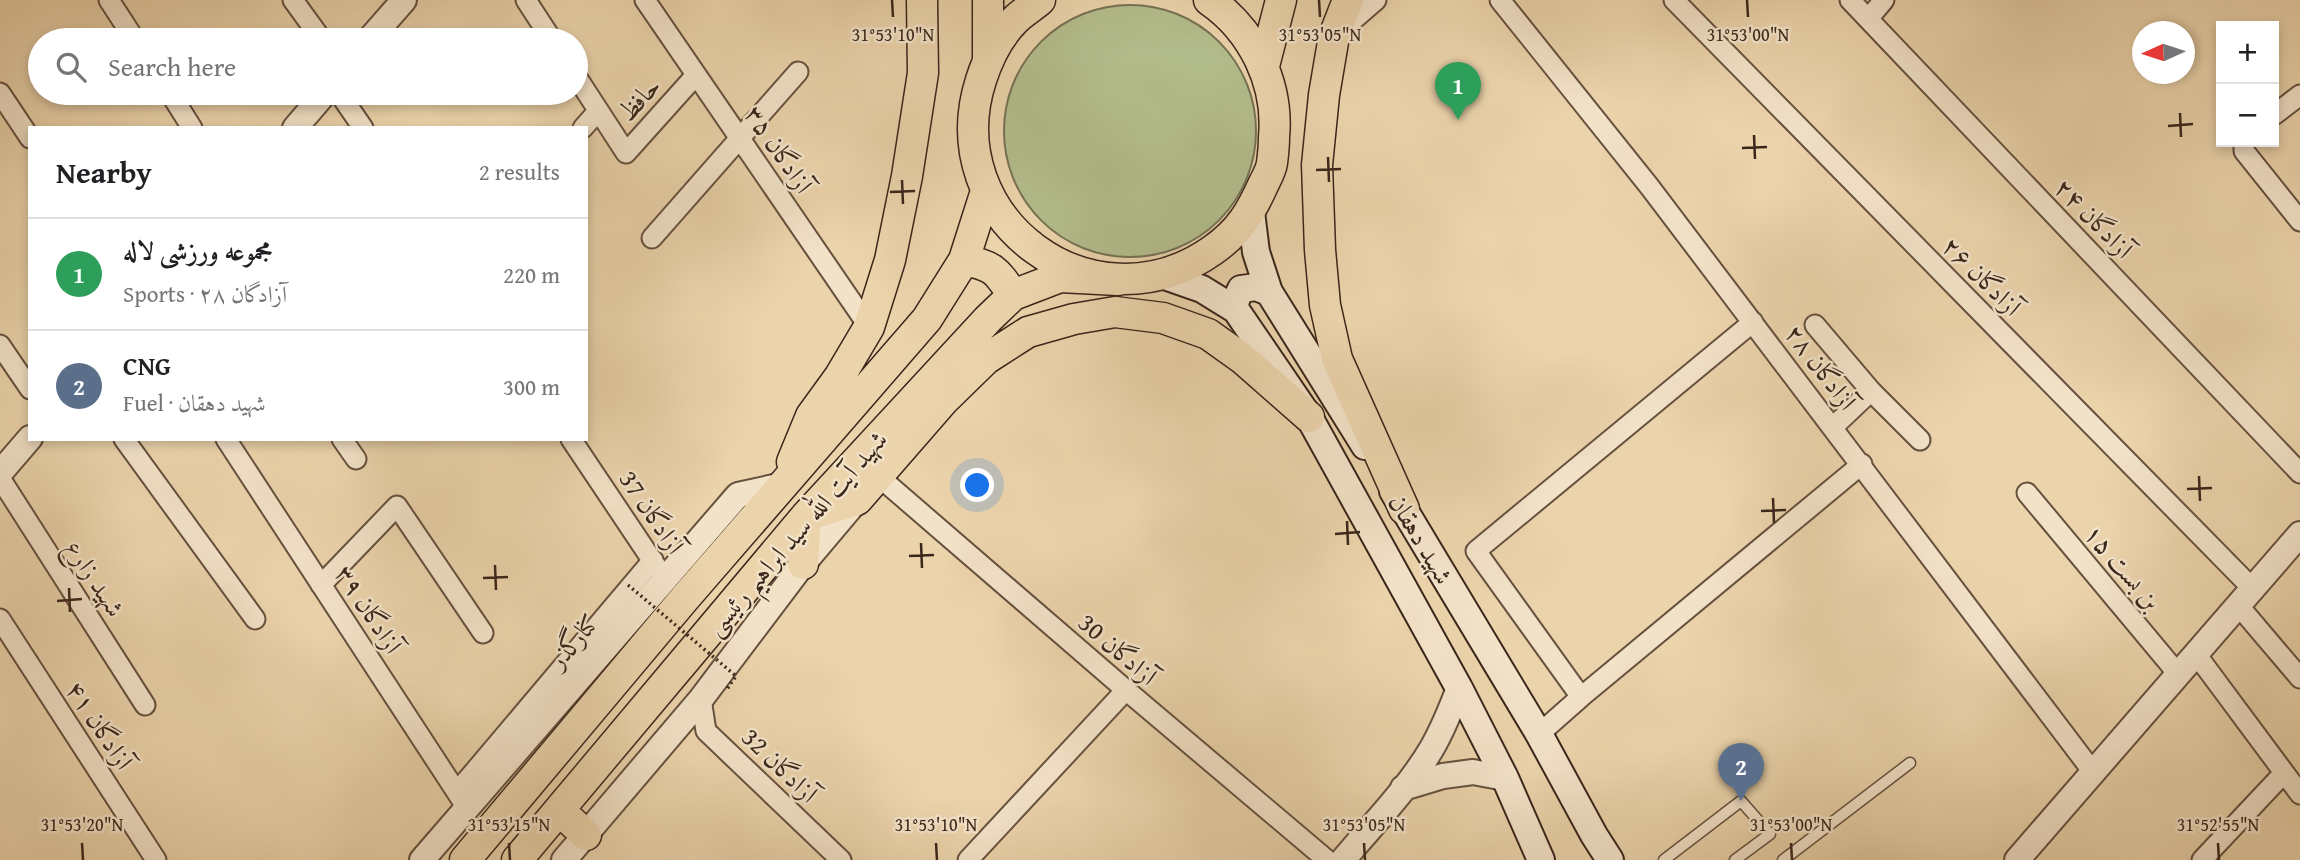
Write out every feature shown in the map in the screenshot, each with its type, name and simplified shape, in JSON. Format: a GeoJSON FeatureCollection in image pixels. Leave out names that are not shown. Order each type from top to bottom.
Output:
{"type":"FeatureCollection","features":[{"type":"Feature","properties":{"kind":"main road"},"geometry":{"type":"LineString","coordinates":[[783,485],[811,416],[840,376],[869,327],[890,260],[907,176],[923,73],[922,0]]}},
{"type":"Feature","properties":{"kind":"main road"},"geometry":{"type":"LineString","coordinates":[[988,0],[988,58]]}},
{"type":"Feature","properties":{"kind":"main road"},"geometry":{"type":"LineString","coordinates":[[1040,0],[1014,21],[988,58],[974,101],[973,147],[986,191],[1009,226],[1040,254],[1077,272],[1118,280],[1162,275],[1197,261],[1227,240],[1251,212],[1272,166],[1276,115],[1264,66],[1242,30],[1209,0]]}},
{"type":"Feature","properties":{"kind":"main road"},"geometry":{"type":"LineString","coordinates":[[1264,66],[1281,0]]}},
{"type":"Feature","properties":{"kind":"main road"},"geometry":{"type":"LineString","coordinates":[[1348,0],[1334,36],[1324,95],[1317,165],[1325,305],[1337,359],[1404,509]]}},
{"type":"Feature","properties":{"kind":"main road","name":"شهید آیت الله سید ابراهیم رئیسی"},"geometry":{"type":"LineString","coordinates":[[465,860],[927,319],[964,260],[986,191]]}},
{"type":"Feature","properties":{"kind":"main road","name":"شهید دهقان"},"geometry":{"type":"LineString","coordinates":[[1251,212],[1256,252],[1269,292],[1539,734],[1594,835],[1616,859]]}},
{"type":"Feature","properties":{"kind":"main road"},"geometry":{"type":"LineString","coordinates":[[964,260],[983,264],[997,271],[1013,295]]}},
{"type":"Feature","properties":{"kind":"main road","name":"شهید دهقان"},"geometry":{"type":"LineString","coordinates":[[1162,275],[1202,289],[1236,310],[1309,417],[1459,688],[1506,778],[1541,860]]}},
{"type":"Feature","properties":{"kind":"main road","name":"شهید آیت الله سید ابراهیم رئیسی"},"geometry":{"type":"LineString","coordinates":[[517,860],[806,516],[967,341],[1013,295],[1060,278],[1118,280]]}},
{"type":"Feature","properties":{"kind":"main road"},"geometry":{"type":"LineString","coordinates":[[1236,310],[1234,302],[1241,289],[1256,287],[1269,292]]}},
{"type":"Feature","properties":{"kind":"main road"},"geometry":{"type":"LineString","coordinates":[[803,564],[806,516],[857,500],[944,400],[986,359],[1028,332],[1074,318],[1115,312],[1163,318],[1208,334],[1243,359],[1309,417]]}},
{"type":"Feature","properties":{"kind":"main road"},"geometry":{"type":"LineString","coordinates":[[559,810],[586,835]]}},
{"type":"Feature","properties":{"kind":"street"},"geometry":{"type":"LineString","coordinates":[[109,0],[127,28]]}},
{"type":"Feature","properties":{"kind":"street"},"geometry":{"type":"LineString","coordinates":[[293,0],[313,28]]}},
{"type":"Feature","properties":{"kind":"street"},"geometry":{"type":"LineString","coordinates":[[380,28],[404,0]]}},
{"type":"Feature","properties":{"kind":"street"},"geometry":{"type":"LineString","coordinates":[[526,0],[544,28]]}},
{"type":"Feature","properties":{"kind":"street","name":"آزادگان ۳۵"},"geometry":{"type":"LineString","coordinates":[[645,0],[869,327]]}},
{"type":"Feature","properties":{"kind":"street"},"geometry":{"type":"LineString","coordinates":[[1334,36],[1376,0]]}},
{"type":"Feature","properties":{"kind":"street","name":"۲۸ آزادگان"},"geometry":{"type":"LineString","coordinates":[[1500,0],[1754,322],[2093,772]]}},
{"type":"Feature","properties":{"kind":"street","name":"۲۶ آزادگان"},"geometry":{"type":"LineString","coordinates":[[1674,0],[2245,597],[2300,678]]}},
{"type":"Feature","properties":{"kind":"street","name":"۲۴ آزادگان"},"geometry":{"type":"LineString","coordinates":[[1850,0],[2300,473]]}},
{"type":"Feature","properties":{"kind":"street"},"geometry":{"type":"LineString","coordinates":[[1868,19],[1884,0]]}},
{"type":"Feature","properties":{"kind":"street"},"geometry":{"type":"LineString","coordinates":[[652,238],[798,72]]}},
{"type":"Feature","properties":{"kind":"street","name":"حافظ"},"geometry":{"type":"LineString","coordinates":[[588,95],[626,153],[696,75]]}},
{"type":"Feature","properties":{"kind":"street"},"geometry":{"type":"LineString","coordinates":[[0,93],[28,135]]}},
{"type":"Feature","properties":{"kind":"street"},"geometry":{"type":"LineString","coordinates":[[2279,111],[2300,96]]}},
{"type":"Feature","properties":{"kind":"street"},"geometry":{"type":"LineString","coordinates":[[178,105],[191,126]]}},
{"type":"Feature","properties":{"kind":"street"},"geometry":{"type":"LineString","coordinates":[[297,126],[314,105]]}},
{"type":"Feature","properties":{"kind":"street"},"geometry":{"type":"LineString","coordinates":[[347,105],[362,126]]}},
{"type":"Feature","properties":{"kind":"street"},"geometry":{"type":"LineString","coordinates":[[585,126],[598,111]]}},
{"type":"Feature","properties":{"kind":"street"},"geometry":{"type":"LineString","coordinates":[[2244,147],[2244,151],[2300,221]]}},
{"type":"Feature","properties":{"kind":"street"},"geometry":{"type":"LineString","coordinates":[[1581,697],[1476,551],[1754,322]]}},
{"type":"Feature","properties":{"kind":"street"},"geometry":{"type":"LineString","coordinates":[[1815,324],[1871,391],[1920,440]]}},
{"type":"Feature","properties":{"kind":"street"},"geometry":{"type":"LineString","coordinates":[[0,345],[28,386]]}},
{"type":"Feature","properties":{"kind":"street"},"geometry":{"type":"LineString","coordinates":[[1833,427],[1871,391]]}},
{"type":"Feature","properties":{"kind":"street"},"geometry":{"type":"LineString","coordinates":[[0,473],[28,440]]}},
{"type":"Feature","properties":{"kind":"street"},"geometry":{"type":"LineString","coordinates":[[125,441],[255,619]]}},
{"type":"Feature","properties":{"kind":"street","name":"آزادگان ۳۹"},"geometry":{"type":"LineString","coordinates":[[227,441],[462,800]]}},
{"type":"Feature","properties":{"kind":"street"},"geometry":{"type":"LineString","coordinates":[[343,441],[356,459]]}},
{"type":"Feature","properties":{"kind":"street","name":"آزادگان 37"},"geometry":{"type":"LineString","coordinates":[[572,441],[659,570]]}},
{"type":"Feature","properties":{"kind":"street"},"geometry":{"type":"LineString","coordinates":[[1539,734],[1862,464]]}},
{"type":"Feature","properties":{"kind":"street","name":"آزادگان 30"},"geometry":{"type":"LineString","coordinates":[[877,475],[1327,860]]}},
{"type":"Feature","properties":{"kind":"street","name":"شهید زارع"},"geometry":{"type":"LineString","coordinates":[[0,478],[145,705]]}},
{"type":"Feature","properties":{"kind":"street","name":"کنارگذر"},"geometry":{"type":"LineString","coordinates":[[422,860],[462,800],[659,570],[738,495],[783,485]]}},
{"type":"Feature","properties":{"kind":"street","name":"بن بست ۱۵"},"geometry":{"type":"LineString","coordinates":[[2027,494],[2178,674]]}},
{"type":"Feature","properties":{"kind":"street"},"geometry":{"type":"LineString","coordinates":[[564,860],[701,699],[803,564],[857,500]]}},
{"type":"Feature","properties":{"kind":"street"},"geometry":{"type":"LineString","coordinates":[[321,585],[397,506],[483,633]]}},
{"type":"Feature","properties":{"kind":"street"},"geometry":{"type":"LineString","coordinates":[[2017,860],[2300,534]]}},
{"type":"Feature","properties":{"kind":"street","name":"آزادگان ۴۱"},"geometry":{"type":"LineString","coordinates":[[0,619],[156,860]]}},
{"type":"Feature","properties":{"kind":"street"},"geometry":{"type":"LineString","coordinates":[[2196,654],[2300,794]]}},
{"type":"Feature","properties":{"kind":"street"},"geometry":{"type":"LineString","coordinates":[[1343,860],[1403,788],[1431,749],[1459,688]]}},
{"type":"Feature","properties":{"kind":"street"},"geometry":{"type":"LineString","coordinates":[[968,860],[1126,690]]}},
{"type":"Feature","properties":{"kind":"street","name":"آزادگان 32"},"geometry":{"type":"LineString","coordinates":[[701,699],[706,731],[841,860]]}},
{"type":"Feature","properties":{"kind":"street"},"geometry":{"type":"LineString","coordinates":[[1403,788],[1443,776],[1473,772],[1506,778]]}},
{"type":"Feature","properties":{"kind":"street"},"geometry":{"type":"LineString","coordinates":[[2202,860],[2284,773]]}},
{"type":"Feature","properties":{"kind":"lane"},"geometry":{"type":"LineString","coordinates":[[1783,860],[1910,762]]}},
{"type":"Feature","properties":{"kind":"lane"},"geometry":{"type":"LineString","coordinates":[[1664,860],[1741,801],[1770,834],[1735,860]]}},
{"type":"Feature","properties":{"kind":"path"},"geometry":{"type":"LineString","coordinates":[[628,585],[736,676],[727,689]]}},
{"type":"Feature","properties":{"kind":"green space"},"geometry":{"type":"Polygon","coordinates":[[[1118,5],[1142,5],[1167,10],[1190,19],[1210,33],[1228,51],[1242,71],[1251,94],[1256,131],[1254,156],[1242,191],[1228,211],[1210,229],[1190,243],[1167,252],[1142,257],[1118,257],[1093,252],[1070,243],[1050,229],[1032,211],[1018,191],[1009,168],[1004,143],[1004,119],[1009,94],[1018,71],[1032,51],[1050,33],[1070,19],[1093,10],[1118,5]]]}},
{"type":"Feature","properties":{"kind":"place","name":"مجموعه ورزشی لاله"},"geometry":{"type":"Point","coordinates":[1458,120]}},
{"type":"Feature","properties":{"kind":"place","name":"CNG"},"geometry":{"type":"Point","coordinates":[1741,801]}}]}
